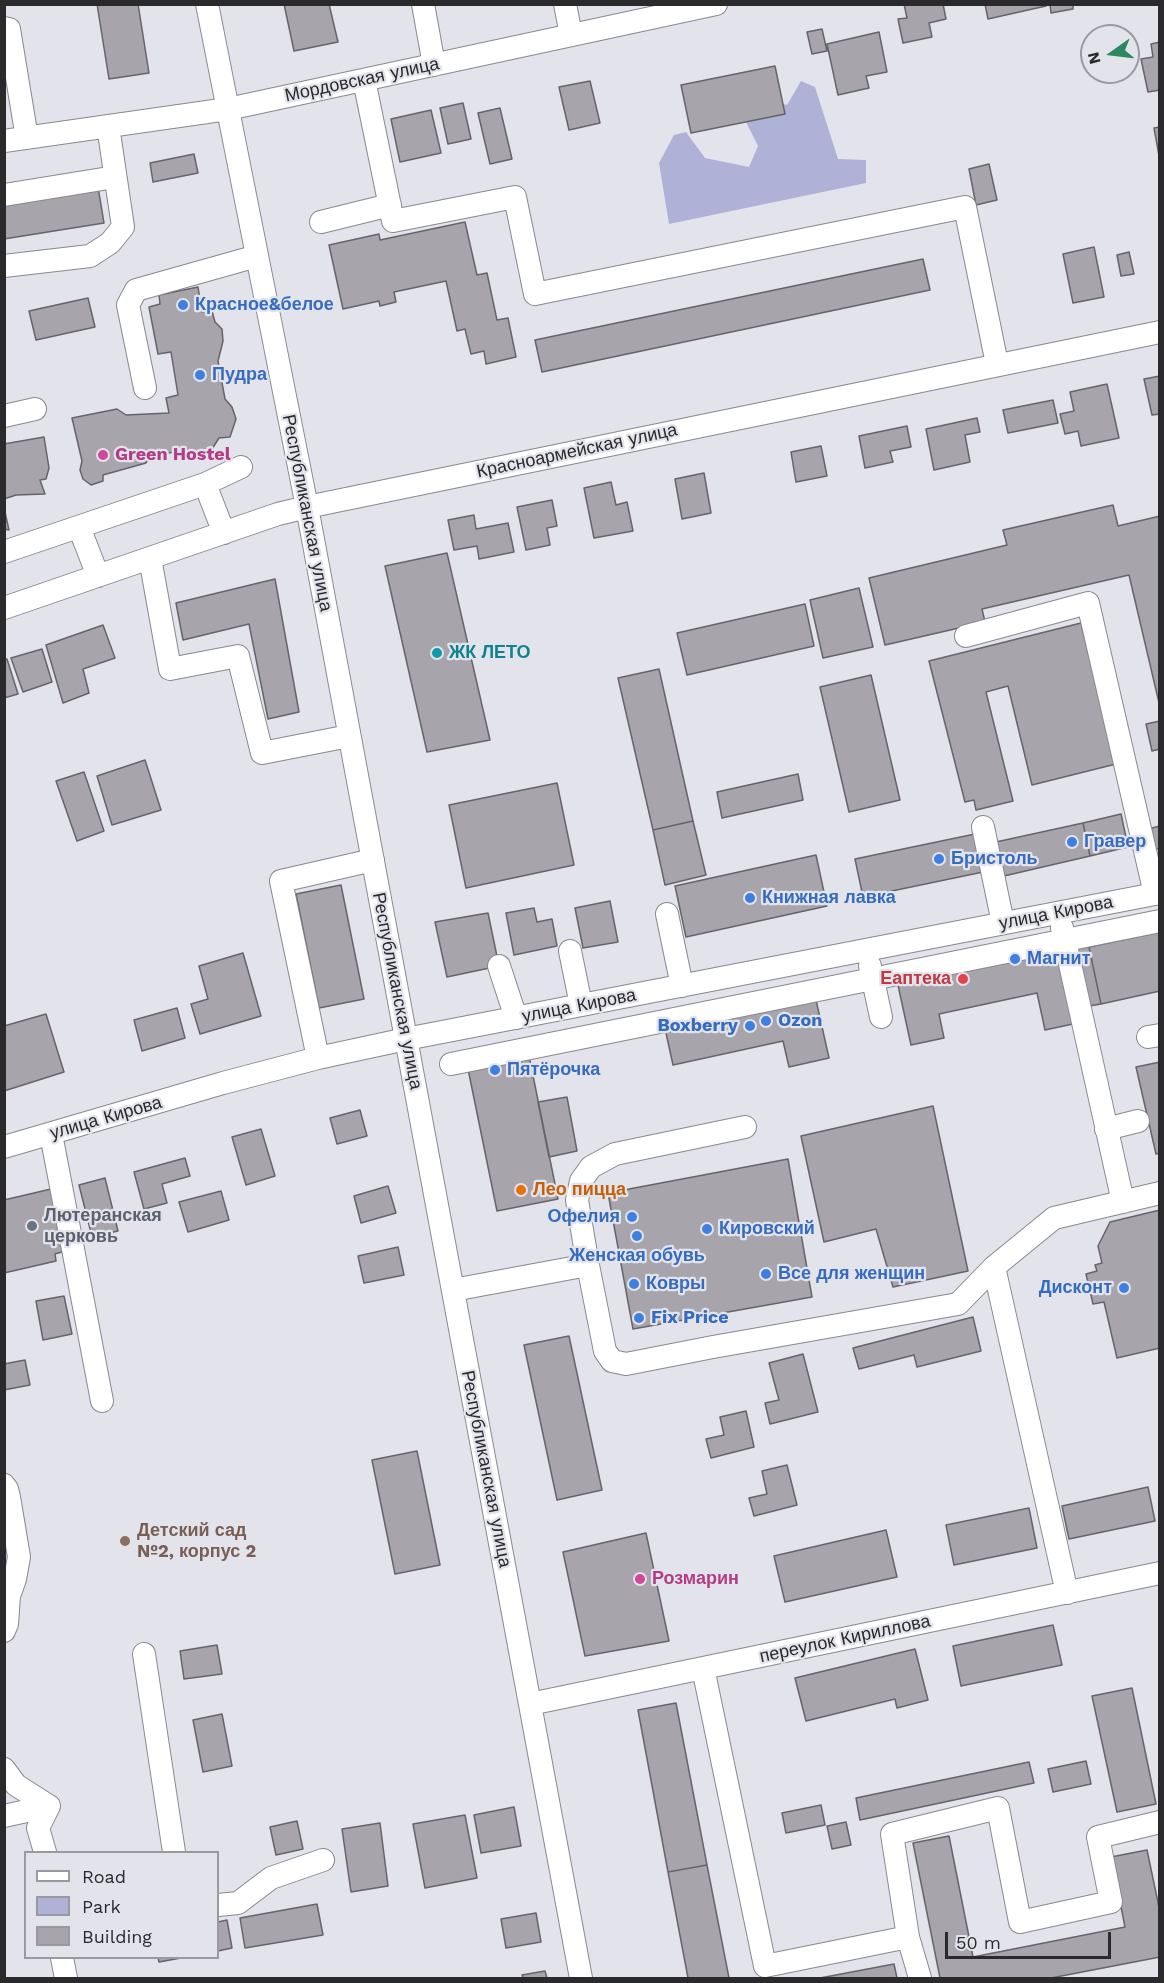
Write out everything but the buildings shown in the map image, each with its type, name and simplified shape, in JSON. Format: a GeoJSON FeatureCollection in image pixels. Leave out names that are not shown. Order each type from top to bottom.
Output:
{"type":"FeatureCollection","features":[{"type":"Feature","properties":{"kind":"street","name":"Республиканская улица"},"geometry":{"type":"LineString","coordinates":[[207,4],[307,507],[581,1978]]}},
{"type":"Feature","properties":{"kind":"street"},"geometry":{"type":"LineString","coordinates":[[423,4],[434,65]]}},
{"type":"Feature","properties":{"kind":"street"},"geometry":{"type":"LineString","coordinates":[[565,4],[571,35]]}},
{"type":"Feature","properties":{"kind":"street","name":"Мордовская улица"},"geometry":{"type":"LineString","coordinates":[[4,141],[228,109],[716,4]]}},
{"type":"Feature","properties":{"kind":"street"},"geometry":{"type":"LineString","coordinates":[[4,28],[9,29],[27,138]]}},
{"type":"Feature","properties":{"kind":"street"},"geometry":{"type":"LineString","coordinates":[[363,80],[393,221],[515,197],[534,294],[965,207],[998,364]]}},
{"type":"Feature","properties":{"kind":"street"},"geometry":{"type":"LineString","coordinates":[[4,266],[90,255],[110,243],[123,227],[108,126]]}},
{"type":"Feature","properties":{"kind":"street"},"geometry":{"type":"LineString","coordinates":[[4,195],[115,177]]}},
{"type":"Feature","properties":{"kind":"street"},"geometry":{"type":"LineString","coordinates":[[321,222],[390,205]]}},
{"type":"Feature","properties":{"kind":"street"},"geometry":{"type":"LineString","coordinates":[[145,388],[128,305],[136,290],[257,256]]}},
{"type":"Feature","properties":{"kind":"street","name":"Красноармейская улица"},"geometry":{"type":"LineString","coordinates":[[4,608],[278,514],[307,507],[1160,332]]}},
{"type":"Feature","properties":{"kind":"street"},"geometry":{"type":"LineString","coordinates":[[4,416],[35,409]]}},
{"type":"Feature","properties":{"kind":"street"},"geometry":{"type":"LineString","coordinates":[[4,552],[205,484],[241,466]]}},
{"type":"Feature","properties":{"kind":"street"},"geometry":{"type":"LineString","coordinates":[[205,484],[224,533]]}},
{"type":"Feature","properties":{"kind":"street"},"geometry":{"type":"LineString","coordinates":[[79,527],[98,576]]}},
{"type":"Feature","properties":{"kind":"street"},"geometry":{"type":"LineString","coordinates":[[150,558],[170,669],[238,656],[262,753],[349,736]]}},
{"type":"Feature","properties":{"kind":"street"},"geometry":{"type":"LineString","coordinates":[[966,636],[1088,603],[1157,894]]}},
{"type":"Feature","properties":{"kind":"street"},"geometry":{"type":"LineString","coordinates":[[982,827],[1003,923]]}},
{"type":"Feature","properties":{"kind":"street"},"geometry":{"type":"LineString","coordinates":[[318,1058],[281,881],[373,860]]}},
{"type":"Feature","properties":{"kind":"street","name":"улица Кирова"},"geometry":{"type":"LineString","coordinates":[[4,1147],[223,1083],[318,1058],[1157,894]]}},
{"type":"Feature","properties":{"kind":"street"},"geometry":{"type":"LineString","coordinates":[[1058,913],[1123,1202]]}},
{"type":"Feature","properties":{"kind":"street"},"geometry":{"type":"LineString","coordinates":[[667,914],[682,986]]}},
{"type":"Feature","properties":{"kind":"street"},"geometry":{"type":"LineString","coordinates":[[451,1064],[1160,921]]}},
{"type":"Feature","properties":{"kind":"street"},"geometry":{"type":"LineString","coordinates":[[867,950],[881,1017]]}},
{"type":"Feature","properties":{"kind":"street"},"geometry":{"type":"LineString","coordinates":[[570,951],[581,1005]]}},
{"type":"Feature","properties":{"kind":"street"},"geometry":{"type":"LineString","coordinates":[[499,966],[516,1018]]}},
{"type":"Feature","properties":{"kind":"street"},"geometry":{"type":"LineString","coordinates":[[1106,1129],[1138,1121]]}},
{"type":"Feature","properties":{"kind":"street"},"geometry":{"type":"LineString","coordinates":[[745,1127],[615,1154],[591,1167],[580,1182],[574,1233],[588,1265],[605,1351],[612,1361],[626,1364],[958,1304],[994,1268],[1054,1218],[1160,1193]]}},
{"type":"Feature","properties":{"kind":"street"},"geometry":{"type":"LineString","coordinates":[[51,1134],[102,1401]]}},
{"type":"Feature","properties":{"kind":"street"},"geometry":{"type":"LineString","coordinates":[[453,1290],[588,1265]]}},
{"type":"Feature","properties":{"kind":"street"},"geometry":{"type":"LineString","coordinates":[[994,1268],[1066,1593]]}},
{"type":"Feature","properties":{"kind":"street"},"geometry":{"type":"LineString","coordinates":[[4,1485],[8,1489],[19,1557],[9,1596],[7,1624],[4,1631]]}},
{"type":"Feature","properties":{"kind":"street","name":"переулок Кириллова"},"geometry":{"type":"LineString","coordinates":[[530,1704],[1160,1573]]}},
{"type":"Feature","properties":{"kind":"street"},"geometry":{"type":"LineString","coordinates":[[144,1654],[174,1851]]}},
{"type":"Feature","properties":{"kind":"street"},"geometry":{"type":"LineString","coordinates":[[703,1668],[765,1966],[908,1936]]}},
{"type":"Feature","properties":{"kind":"street"},"geometry":{"type":"LineString","coordinates":[[4,1769],[16,1785],[49,1806]]}},
{"type":"Feature","properties":{"kind":"street"},"geometry":{"type":"LineString","coordinates":[[4,1816],[49,1806]]}},
{"type":"Feature","properties":{"kind":"street"},"geometry":{"type":"LineString","coordinates":[[45,1851],[38,1828],[49,1806]]}},
{"type":"Feature","properties":{"kind":"street"},"geometry":{"type":"LineString","coordinates":[[920,1978],[908,1936],[892,1834],[998,1808],[1020,1922],[1111,1902],[1098,1837],[1160,1822]]}},
{"type":"Feature","properties":{"kind":"street"},"geometry":{"type":"LineString","coordinates":[[219,1905],[238,1903],[271,1878],[323,1860]]}},
{"type":"Feature","properties":{"kind":"street"},"geometry":{"type":"LineString","coordinates":[[62,1959],[66,1978]]}},
{"type":"Feature","properties":{"kind":"green space"},"geometry":{"type":"Polygon","coordinates":[[[801,81],[815,87],[838,159],[866,160],[866,183],[669,224],[659,163],[674,135],[686,132],[705,158],[749,167],[758,146],[745,120],[763,98],[787,105],[801,81]]]}},
{"type":"Feature","properties":{"kind":"place","name":"Красное&белое"},"geometry":{"type":"Point","coordinates":[183,305]}},
{"type":"Feature","properties":{"kind":"place","name":"Пудра"},"geometry":{"type":"Point","coordinates":[200,375]}},
{"type":"Feature","properties":{"kind":"place","name":"Green Hostel"},"geometry":{"type":"Point","coordinates":[103,455]}},
{"type":"Feature","properties":{"kind":"place","name":"ЖК ЛЕТО"},"geometry":{"type":"Point","coordinates":[437,653]}},
{"type":"Feature","properties":{"kind":"place","name":"Гравер"},"geometry":{"type":"Point","coordinates":[1072,842]}},
{"type":"Feature","properties":{"kind":"place","name":"Бристоль"},"geometry":{"type":"Point","coordinates":[939,859]}},
{"type":"Feature","properties":{"kind":"place","name":"Книжная лавка"},"geometry":{"type":"Point","coordinates":[750,898]}},
{"type":"Feature","properties":{"kind":"place","name":"Магнит"},"geometry":{"type":"Point","coordinates":[1015,959]}},
{"type":"Feature","properties":{"kind":"place","name":"Еаптека"},"geometry":{"type":"Point","coordinates":[963,979]}},
{"type":"Feature","properties":{"kind":"place","name":"Ozon"},"geometry":{"type":"Point","coordinates":[766,1021]}},
{"type":"Feature","properties":{"kind":"place","name":"Boxberry"},"geometry":{"type":"Point","coordinates":[750,1026]}},
{"type":"Feature","properties":{"kind":"place","name":"Пятёрочка"},"geometry":{"type":"Point","coordinates":[495,1070]}},
{"type":"Feature","properties":{"kind":"place","name":"Лео пицца"},"geometry":{"type":"Point","coordinates":[521,1190]}},
{"type":"Feature","properties":{"kind":"place","name":"Офелия"},"geometry":{"type":"Point","coordinates":[632,1217]}},
{"type":"Feature","properties":{"kind":"place","name":"Лютеранская церковь"},"geometry":{"type":"Point","coordinates":[32,1226]}},
{"type":"Feature","properties":{"kind":"place","name":"Кировский"},"geometry":{"type":"Point","coordinates":[707,1229]}},
{"type":"Feature","properties":{"kind":"place","name":"Женская обувь"},"geometry":{"type":"Point","coordinates":[637,1236]}},
{"type":"Feature","properties":{"kind":"place","name":"Все для женщин"},"geometry":{"type":"Point","coordinates":[766,1274]}},
{"type":"Feature","properties":{"kind":"place","name":"Ковры"},"geometry":{"type":"Point","coordinates":[634,1284]}},
{"type":"Feature","properties":{"kind":"place","name":"Дисконт"},"geometry":{"type":"Point","coordinates":[1124,1288]}},
{"type":"Feature","properties":{"kind":"place","name":"Fix Price"},"geometry":{"type":"Point","coordinates":[639,1318]}},
{"type":"Feature","properties":{"kind":"place","name":"Детский сад №2, корпус 2"},"geometry":{"type":"Point","coordinates":[125,1541]}},
{"type":"Feature","properties":{"kind":"place","name":"Розмарин"},"geometry":{"type":"Point","coordinates":[640,1579]}}]}
